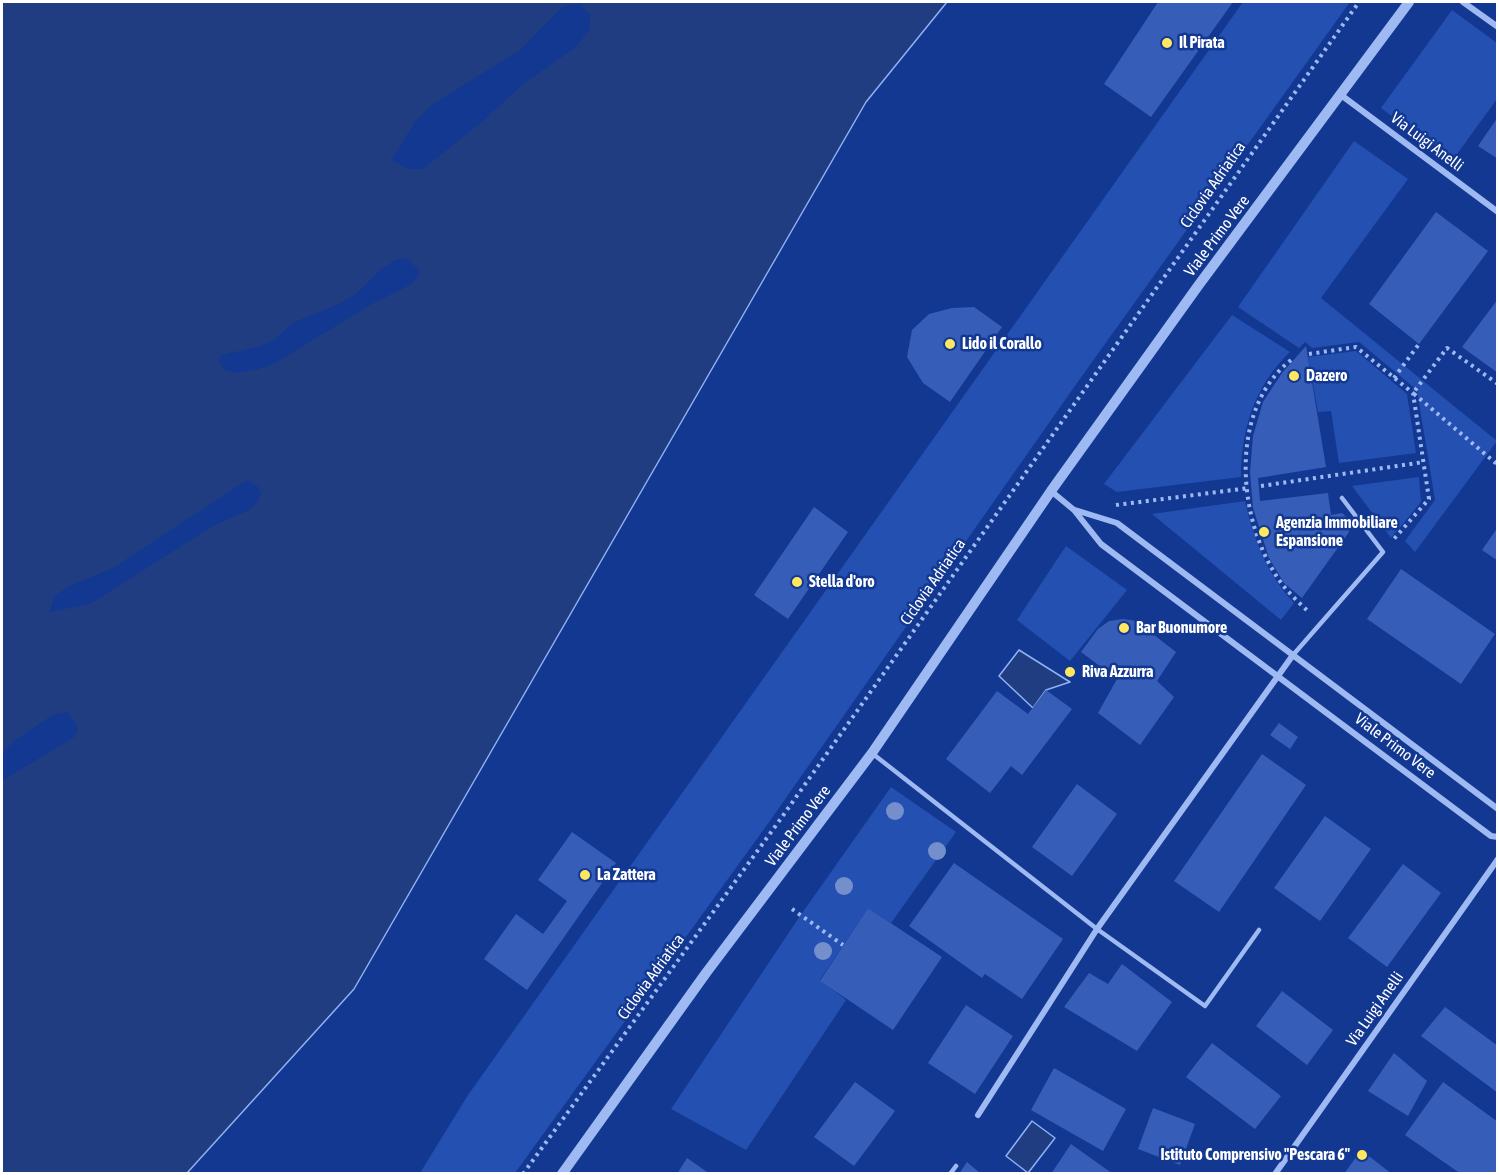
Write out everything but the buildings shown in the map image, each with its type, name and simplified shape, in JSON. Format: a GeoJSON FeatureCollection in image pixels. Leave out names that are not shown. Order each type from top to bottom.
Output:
{"type":"FeatureCollection","features":[{"type":"Feature","properties":{"kind":"street","name":"Viale Primo Vere"},"geometry":{"type":"LineString","coordinates":[[562,1173],[706,973],[872,753],[1051,491],[1198,286],[1409,2]]}},
{"type":"Feature","properties":{"kind":"street"},"geometry":{"type":"LineString","coordinates":[[1463,2],[1497,27]]}},
{"type":"Feature","properties":{"kind":"street","name":"Via Luigi Anelli"},"geometry":{"type":"LineString","coordinates":[[1341,95],[1497,212]]}},
{"type":"Feature","properties":{"kind":"street","name":"Viale Primo Vere"},"geometry":{"type":"LineString","coordinates":[[1051,491],[1074,510],[1101,544],[1491,836],[1497,837]]}},
{"type":"Feature","properties":{"kind":"street","name":"Viale Primo Vere"},"geometry":{"type":"LineString","coordinates":[[1074,510],[1117,523],[1497,809]]}},
{"type":"Feature","properties":{"kind":"street"},"geometry":{"type":"LineString","coordinates":[[978,1115],[1097,929],[1293,655]]}},
{"type":"Feature","properties":{"kind":"street","name":"Via Luigi Anelli"},"geometry":{"type":"LineString","coordinates":[[1275,1173],[1497,859]]}},
{"type":"Feature","properties":{"kind":"lane"},"geometry":{"type":"LineString","coordinates":[[1293,655],[1383,552],[1342,498]]}},
{"type":"Feature","properties":{"kind":"lane"},"geometry":{"type":"LineString","coordinates":[[872,753],[1097,929],[1205,1006],[1259,930]]}},
{"type":"Feature","properties":{"kind":"lane"},"geometry":{"type":"LineString","coordinates":[[950,1173],[956,1166]]}},
{"type":"Feature","properties":{"kind":"path","name":"Ciclovia Adriatica"},"geometry":{"type":"LineString","coordinates":[[523,1173],[777,824],[1359,2]]}},
{"type":"Feature","properties":{"kind":"path"},"geometry":{"type":"LineString","coordinates":[[1394,378],[1419,344]]}},
{"type":"Feature","properties":{"kind":"path"},"geometry":{"type":"LineString","coordinates":[[1309,354],[1356,347],[1497,465]]}},
{"type":"Feature","properties":{"kind":"path"},"geometry":{"type":"LineString","coordinates":[[1383,552],[1429,499],[1413,393],[1447,348],[1497,384]]}},
{"type":"Feature","properties":{"kind":"path"},"geometry":{"type":"LineString","coordinates":[[1291,360],[1279,370],[1258,405],[1247,451],[1248,488],[1258,539],[1274,572],[1298,602],[1322,623]]}},
{"type":"Feature","properties":{"kind":"path"},"geometry":{"type":"LineString","coordinates":[[1261,486],[1424,462]]}},
{"type":"Feature","properties":{"kind":"path"},"geometry":{"type":"LineString","coordinates":[[1114,505],[1248,488]]}},
{"type":"Feature","properties":{"kind":"path"},"geometry":{"type":"LineString","coordinates":[[792,909],[843,945]]}},
{"type":"Feature","properties":{"kind":"shaded area"},"geometry":{"type":"Polygon","coordinates":[[[2,2],[947,2],[866,102],[354,989],[187,1173],[2,1174],[2,2]]]}},
{"type":"Feature","properties":{"kind":"shaded area"},"geometry":{"type":"Polygon","coordinates":[[[1243,2],[1350,2],[1077,383],[767,825],[515,1173],[420,1173],[468,1095],[1243,2]]]}},
{"type":"Feature","properties":{"kind":"shaded area"},"geometry":{"type":"Polygon","coordinates":[[[1452,10],[1497,43],[1497,99],[1452,161],[1381,108],[1452,10]]]}},
{"type":"Feature","properties":{"kind":"shaded area"},"geometry":{"type":"Polygon","coordinates":[[[1354,141],[1408,179],[1321,298],[1497,441],[1415,552],[1405,541],[1435,500],[1417,390],[1359,342],[1312,348],[1305,342],[1299,348],[1238,307],[1354,141]]]}},
{"type":"Feature","properties":{"kind":"shaded area"},"geometry":{"type":"Polygon","coordinates":[[[1232,315],[1290,352],[1268,379],[1252,409],[1244,442],[1241,477],[1117,492],[1104,484],[1232,315]]]}},
{"type":"Feature","properties":{"kind":"shaded area"},"geometry":{"type":"Polygon","coordinates":[[[1356,351],[1407,394],[1416,453],[1339,463],[1331,411],[1318,412],[1308,357],[1356,351]]]}},
{"type":"Feature","properties":{"kind":"shaded area"},"geometry":{"type":"Polygon","coordinates":[[[1419,477],[1421,502],[1391,538],[1352,486],[1419,477]]]}},
{"type":"Feature","properties":{"kind":"shaded area"},"geometry":{"type":"Polygon","coordinates":[[[1245,501],[1263,556],[1276,580],[1294,603],[1281,620],[1152,514],[1245,501]]]}},
{"type":"Feature","properties":{"kind":"shaded area"},"geometry":{"type":"Polygon","coordinates":[[[1066,546],[1127,590],[1070,661],[1017,620],[1066,546]]]}},
{"type":"Feature","properties":{"kind":"shaded area"},"geometry":{"type":"Polygon","coordinates":[[[1019,650],[1070,682],[1046,690],[1033,708],[999,676],[1019,650]]]}},
{"type":"Feature","properties":{"kind":"shaded area"},"geometry":{"type":"Polygon","coordinates":[[[891,787],[956,832],[891,923],[868,908],[820,980],[846,1000],[746,1150],[671,1109],[800,916],[891,787]]]}},
{"type":"Feature","properties":{"kind":"shaded area"},"geometry":{"type":"Polygon","coordinates":[[[1032,1121],[1055,1138],[1028,1173],[1006,1156],[1032,1121]]]}},
{"type":"Feature","properties":{"kind":"pier"},"geometry":{"type":"Polygon","coordinates":[[[579,4],[590,14],[590,29],[576,47],[522,85],[483,121],[423,169],[407,169],[392,160],[414,123],[430,106],[520,50],[562,7],[579,4]]]}},
{"type":"Feature","properties":{"kind":"pier"},"geometry":{"type":"Polygon","coordinates":[[[407,258],[419,270],[419,275],[412,284],[370,305],[282,359],[267,367],[238,373],[226,371],[219,363],[221,355],[262,346],[275,339],[293,323],[341,303],[357,293],[380,270],[395,260],[407,258]]]}},
{"type":"Feature","properties":{"kind":"pier"},"geometry":{"type":"Polygon","coordinates":[[[247,480],[258,487],[261,493],[257,503],[249,510],[213,526],[90,604],[50,612],[54,597],[67,587],[113,568],[247,480]]]}},
{"type":"Feature","properties":{"kind":"pier"},"geometry":{"type":"Polygon","coordinates":[[[68,712],[78,731],[74,737],[2,781],[2,753],[14,741],[54,714],[68,712]]]}},
{"type":"Feature","properties":{"kind":"place","name":"Il Pirata"},"geometry":{"type":"Point","coordinates":[1167,43]}},
{"type":"Feature","properties":{"kind":"place","name":"Lido il Corallo"},"geometry":{"type":"Point","coordinates":[950,344]}},
{"type":"Feature","properties":{"kind":"place","name":"Dazero"},"geometry":{"type":"Point","coordinates":[1294,376]}},
{"type":"Feature","properties":{"kind":"place","name":"Agenzia Immobiliare Espansione"},"geometry":{"type":"Point","coordinates":[1264,532]}},
{"type":"Feature","properties":{"kind":"place","name":"Stella d'oro"},"geometry":{"type":"Point","coordinates":[797,582]}},
{"type":"Feature","properties":{"kind":"place","name":"Bar Buonumore"},"geometry":{"type":"Point","coordinates":[1124,628]}},
{"type":"Feature","properties":{"kind":"place","name":"Riva Azzurra"},"geometry":{"type":"Point","coordinates":[1070,672]}},
{"type":"Feature","properties":{"kind":"place","name":"La Zattera"},"geometry":{"type":"Point","coordinates":[585,875]}},
{"type":"Feature","properties":{"kind":"place","name":"Istituto Comprensivo \"Pescara 6\""},"geometry":{"type":"Point","coordinates":[1362,1155]}}]}
